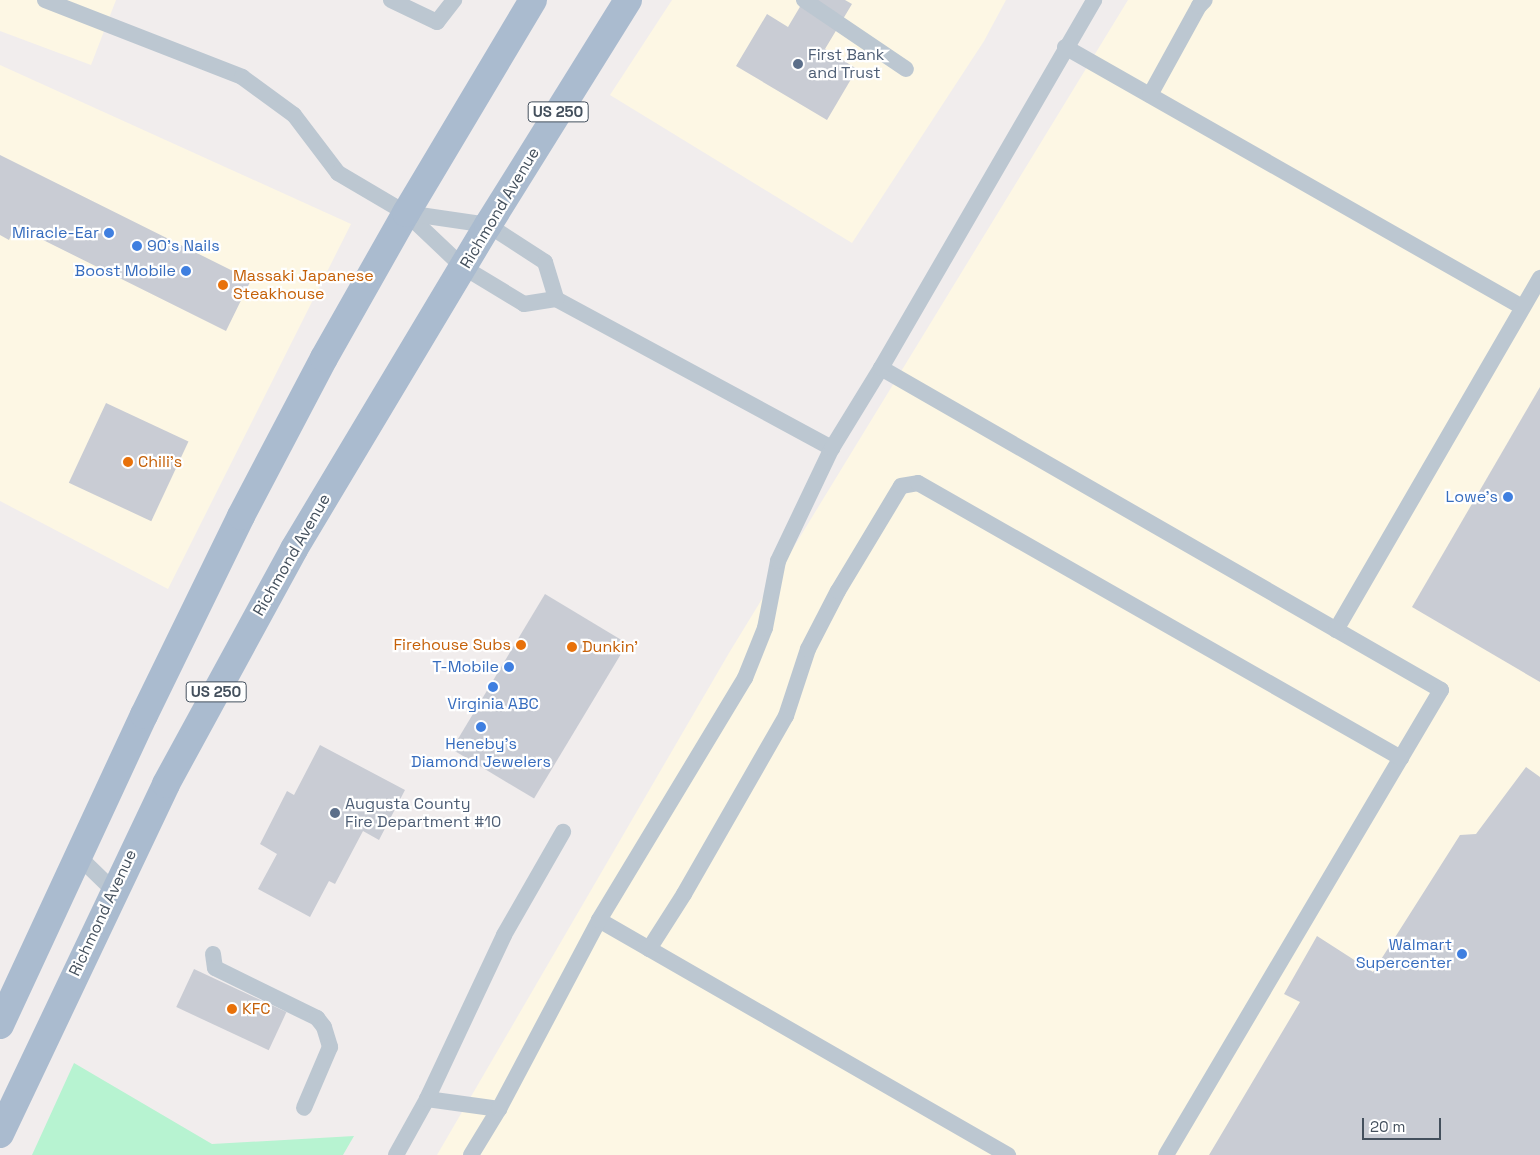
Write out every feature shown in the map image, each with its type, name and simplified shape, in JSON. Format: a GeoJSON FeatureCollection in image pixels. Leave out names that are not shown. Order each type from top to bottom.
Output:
{"type":"FeatureCollection","features":[{"type":"Feature","properties":{"kind":"main road","name":"US 250"},"geometry":{"type":"LineString","coordinates":[[0,1025],[78,856],[241,516],[324,358],[406,212],[533,0]]}},
{"type":"Feature","properties":{"kind":"main road","name":"Richmond Avenue"},"geometry":{"type":"LineString","coordinates":[[0,1134],[166,784],[294,549],[488,224],[628,0]]}},
{"type":"Feature","properties":{"kind":"lane"},"geometry":{"type":"LineString","coordinates":[[391,0],[437,22],[454,0]]}},
{"type":"Feature","properties":{"kind":"lane"},"geometry":{"type":"LineString","coordinates":[[804,0],[906,69]]}},
{"type":"Feature","properties":{"kind":"lane"},"geometry":{"type":"LineString","coordinates":[[471,1155],[498,1109],[598,920],[750,670],[765,628],[778,561],[832,448],[881,368],[1065,47],[1094,0]]}},
{"type":"Feature","properties":{"kind":"lane"},"geometry":{"type":"LineString","coordinates":[[1150,95],[1199,6],[1205,0]]}},
{"type":"Feature","properties":{"kind":"lane"},"geometry":{"type":"LineString","coordinates":[[54,2],[242,77],[294,115],[338,173],[406,212],[463,267],[524,304],[556,299],[832,448]]}},
{"type":"Feature","properties":{"kind":"lane"},"geometry":{"type":"LineString","coordinates":[[1065,47],[1522,307]]}},
{"type":"Feature","properties":{"kind":"lane"},"geometry":{"type":"LineString","coordinates":[[406,212],[488,224],[545,262],[556,299]]}},
{"type":"Feature","properties":{"kind":"lane"},"geometry":{"type":"LineString","coordinates":[[1336,630],[1540,278]]}},
{"type":"Feature","properties":{"kind":"lane"},"geometry":{"type":"LineString","coordinates":[[881,368],[1441,690],[1166,1155]]}},
{"type":"Feature","properties":{"kind":"lane"},"geometry":{"type":"LineString","coordinates":[[649,950],[684,894],[786,716],[808,649],[838,591],[901,486],[918,483],[1400,758]]}},
{"type":"Feature","properties":{"kind":"lane"},"geometry":{"type":"LineString","coordinates":[[396,1155],[427,1099],[504,935],[563,832]]}},
{"type":"Feature","properties":{"kind":"lane"},"geometry":{"type":"LineString","coordinates":[[78,856],[114,891]]}},
{"type":"Feature","properties":{"kind":"lane"},"geometry":{"type":"LineString","coordinates":[[598,920],[1008,1155]]}},
{"type":"Feature","properties":{"kind":"lane"},"geometry":{"type":"LineString","coordinates":[[213,954],[215,968],[317,1018],[324,1026],[330,1046],[304,1108]]}},
{"type":"Feature","properties":{"kind":"lane"},"geometry":{"type":"LineString","coordinates":[[427,1099],[498,1109]]}},
{"type":"Feature","properties":{"kind":"shaded area"},"geometry":{"type":"Polygon","coordinates":[[[0,0],[116,0],[91,65],[0,31],[0,0]]]}},
{"type":"Feature","properties":{"kind":"shaded area"},"geometry":{"type":"Polygon","coordinates":[[[672,0],[1006,0],[984,41],[852,243],[610,95],[672,0]]]}},
{"type":"Feature","properties":{"kind":"shaded area"},"geometry":{"type":"Polygon","coordinates":[[[1128,0],[1540,0],[1540,1155],[437,1155],[729,653],[1128,0]]]}},
{"type":"Feature","properties":{"kind":"shaded area"},"geometry":{"type":"Polygon","coordinates":[[[0,65],[351,224],[168,589],[0,501],[0,65]]]}},
{"type":"Feature","properties":{"kind":"green space"},"geometry":{"type":"Polygon","coordinates":[[[74,1063],[212,1144],[354,1136],[343,1155],[32,1155],[74,1063]]]}},
{"type":"Feature","properties":{"kind":"building"},"geometry":{"type":"Polygon","coordinates":[[[804,0],[845,0],[852,4],[825,49],[857,69],[827,120],[736,66],[767,14],[788,27],[804,0]]]}},
{"type":"Feature","properties":{"kind":"building"},"geometry":{"type":"Polygon","coordinates":[[[0,155],[251,280],[226,331],[15,226],[9,240],[0,235],[0,155]]]}},
{"type":"Feature","properties":{"kind":"building","name":"Lowe's"},"geometry":{"type":"Polygon","coordinates":[[[1540,387],[1540,682],[1412,607],[1540,387]]]}},
{"type":"Feature","properties":{"kind":"building","name":"Chili's"},"geometry":{"type":"Polygon","coordinates":[[[106,403],[188,441],[151,521],[69,483],[106,403]]]}},
{"type":"Feature","properties":{"kind":"building"},"geometry":{"type":"Polygon","coordinates":[[[545,594],[627,643],[534,799],[452,749],[545,594]]]}},
{"type":"Feature","properties":{"kind":"building","name":"Augusta County Fire Department #10"},"geometry":{"type":"Polygon","coordinates":[[[320,745],[405,790],[379,840],[363,831],[335,884],[329,881],[310,917],[258,889],[277,854],[260,844],[287,791],[294,795],[320,745]]]}},
{"type":"Feature","properties":{"kind":"building","name":"Walmart Supercenter"},"geometry":{"type":"Polygon","coordinates":[[[1526,767],[1540,777],[1540,1155],[1209,1155],[1300,1002],[1284,994],[1317,936],[1373,972],[1460,835],[1476,834],[1526,767]]]}},
{"type":"Feature","properties":{"kind":"building","name":"KFC"},"geometry":{"type":"Polygon","coordinates":[[[194,969],[286,1012],[269,1050],[176,1007],[194,969]]]}},
{"type":"Feature","properties":{"kind":"place","name":"First Bank and Trust"},"geometry":{"type":"Point","coordinates":[798,64]}},
{"type":"Feature","properties":{"kind":"place","name":"Miracle-Ear"},"geometry":{"type":"Point","coordinates":[109,233]}},
{"type":"Feature","properties":{"kind":"place","name":"90's Nails"},"geometry":{"type":"Point","coordinates":[137,246]}},
{"type":"Feature","properties":{"kind":"place","name":"Boost Mobile"},"geometry":{"type":"Point","coordinates":[186,271]}},
{"type":"Feature","properties":{"kind":"place","name":"Massaki Japanese Steakhouse"},"geometry":{"type":"Point","coordinates":[223,285]}},
{"type":"Feature","properties":{"kind":"place","name":"Chili's"},"geometry":{"type":"Point","coordinates":[128,462]}},
{"type":"Feature","properties":{"kind":"place","name":"Lowe's"},"geometry":{"type":"Point","coordinates":[1508,497]}},
{"type":"Feature","properties":{"kind":"place","name":"Firehouse Subs"},"geometry":{"type":"Point","coordinates":[521,645]}},
{"type":"Feature","properties":{"kind":"place","name":"Dunkin'"},"geometry":{"type":"Point","coordinates":[572,647]}},
{"type":"Feature","properties":{"kind":"place","name":"T-Mobile"},"geometry":{"type":"Point","coordinates":[509,667]}},
{"type":"Feature","properties":{"kind":"place","name":"Virginia ABC"},"geometry":{"type":"Point","coordinates":[493,687]}},
{"type":"Feature","properties":{"kind":"place","name":"Heneby's Diamond Jewelers"},"geometry":{"type":"Point","coordinates":[481,727]}},
{"type":"Feature","properties":{"kind":"place","name":"Augusta County Fire Department #10"},"geometry":{"type":"Point","coordinates":[335,813]}},
{"type":"Feature","properties":{"kind":"place","name":"Walmart Supercenter"},"geometry":{"type":"Point","coordinates":[1462,954]}},
{"type":"Feature","properties":{"kind":"place","name":"KFC"},"geometry":{"type":"Point","coordinates":[232,1009]}}]}
